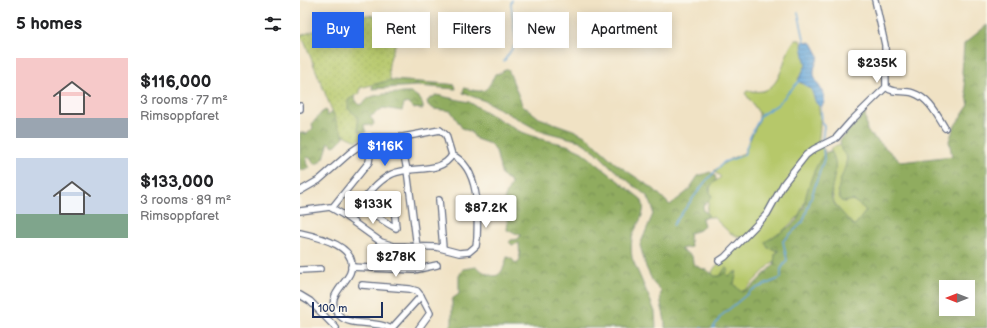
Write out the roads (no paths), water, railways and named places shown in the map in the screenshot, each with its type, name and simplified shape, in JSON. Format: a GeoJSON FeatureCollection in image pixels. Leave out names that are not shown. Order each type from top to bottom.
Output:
{"type":"FeatureCollection","features":[{"type":"Feature","properties":{"kind":"street"},"geometry":{"type":"LineString","coordinates":[[719,261],[725,257],[767,214],[784,183],[806,155],[814,149],[836,138],[886,87],[885,45],[875,0]]}},
{"type":"Feature","properties":{"kind":"street"},"geometry":{"type":"LineString","coordinates":[[886,87],[893,91],[914,93],[923,99],[936,112],[945,128]]}},
{"type":"Feature","properties":{"kind":"street"},"geometry":{"type":"LineString","coordinates":[[300,191],[324,176],[364,142],[377,136],[400,137],[440,130],[446,135],[452,155],[465,164],[473,177],[477,238],[476,246],[469,252],[455,252],[443,248],[399,246],[384,243],[332,208],[323,207],[300,211]]}},
{"type":"Feature","properties":{"kind":"street"},"geometry":{"type":"LineString","coordinates":[[400,137],[407,170],[417,247]]}},
{"type":"Feature","properties":{"kind":"street"},"geometry":{"type":"LineString","coordinates":[[332,208],[369,162],[370,155],[364,142]]}},
{"type":"Feature","properties":{"kind":"street"},"geometry":{"type":"LineString","coordinates":[[350,219],[375,188],[388,176],[407,170],[436,166],[446,162],[452,155]]}},
{"type":"Feature","properties":{"kind":"street"},"geometry":{"type":"LineString","coordinates":[[439,200],[443,248]]}},
{"type":"Feature","properties":{"kind":"street"},"geometry":{"type":"LineString","coordinates":[[362,204],[376,216]]}},
{"type":"Feature","properties":{"kind":"street"},"geometry":{"type":"LineString","coordinates":[[300,233],[324,240],[342,248],[349,254],[352,267],[349,275],[335,295],[335,306],[339,314],[345,319],[367,325],[380,323],[391,328],[421,296]]}},
{"type":"Feature","properties":{"kind":"street"},"geometry":{"type":"LineString","coordinates":[[352,267],[414,270],[437,265]]}},
{"type":"Feature","properties":{"kind":"street"},"geometry":{"type":"LineString","coordinates":[[300,270],[320,269]]}},
{"type":"Feature","properties":{"kind":"street"},"geometry":{"type":"LineString","coordinates":[[362,285],[410,289],[417,291],[430,313],[419,328]]}},
{"type":"Feature","properties":{"kind":"street"},"geometry":{"type":"LineString","coordinates":[[300,295],[310,301],[336,328]]}},
{"type":"Feature","properties":{"kind":"water"},"geometry":{"type":"Polygon","coordinates":[[[804,41],[812,43],[819,56],[814,75],[824,95],[824,103],[821,107],[816,103],[811,89],[800,82],[799,79],[806,65],[802,46],[804,41]]]}},
{"type":"Feature","properties":{"kind":"waterway"},"geometry":{"type":"LineString","coordinates":[[504,61],[516,43],[511,4],[512,0]]}},
{"type":"Feature","properties":{"kind":"waterway"},"geometry":{"type":"LineString","coordinates":[[798,12],[805,43]]}},
{"type":"Feature","properties":{"kind":"waterway"},"geometry":{"type":"LineString","coordinates":[[673,225],[705,182],[724,162],[744,155],[750,137],[761,115],[777,105],[801,79]]}},
{"type":"Feature","properties":{"kind":"waterway"},"geometry":{"type":"LineString","coordinates":[[821,107],[822,124],[824,126],[822,141]]}},
{"type":"Feature","properties":{"kind":"waterway"},"geometry":{"type":"LineString","coordinates":[[713,328],[721,316],[752,290],[781,278],[781,269],[787,260],[783,241],[803,222],[824,159],[823,149]]}}]}
